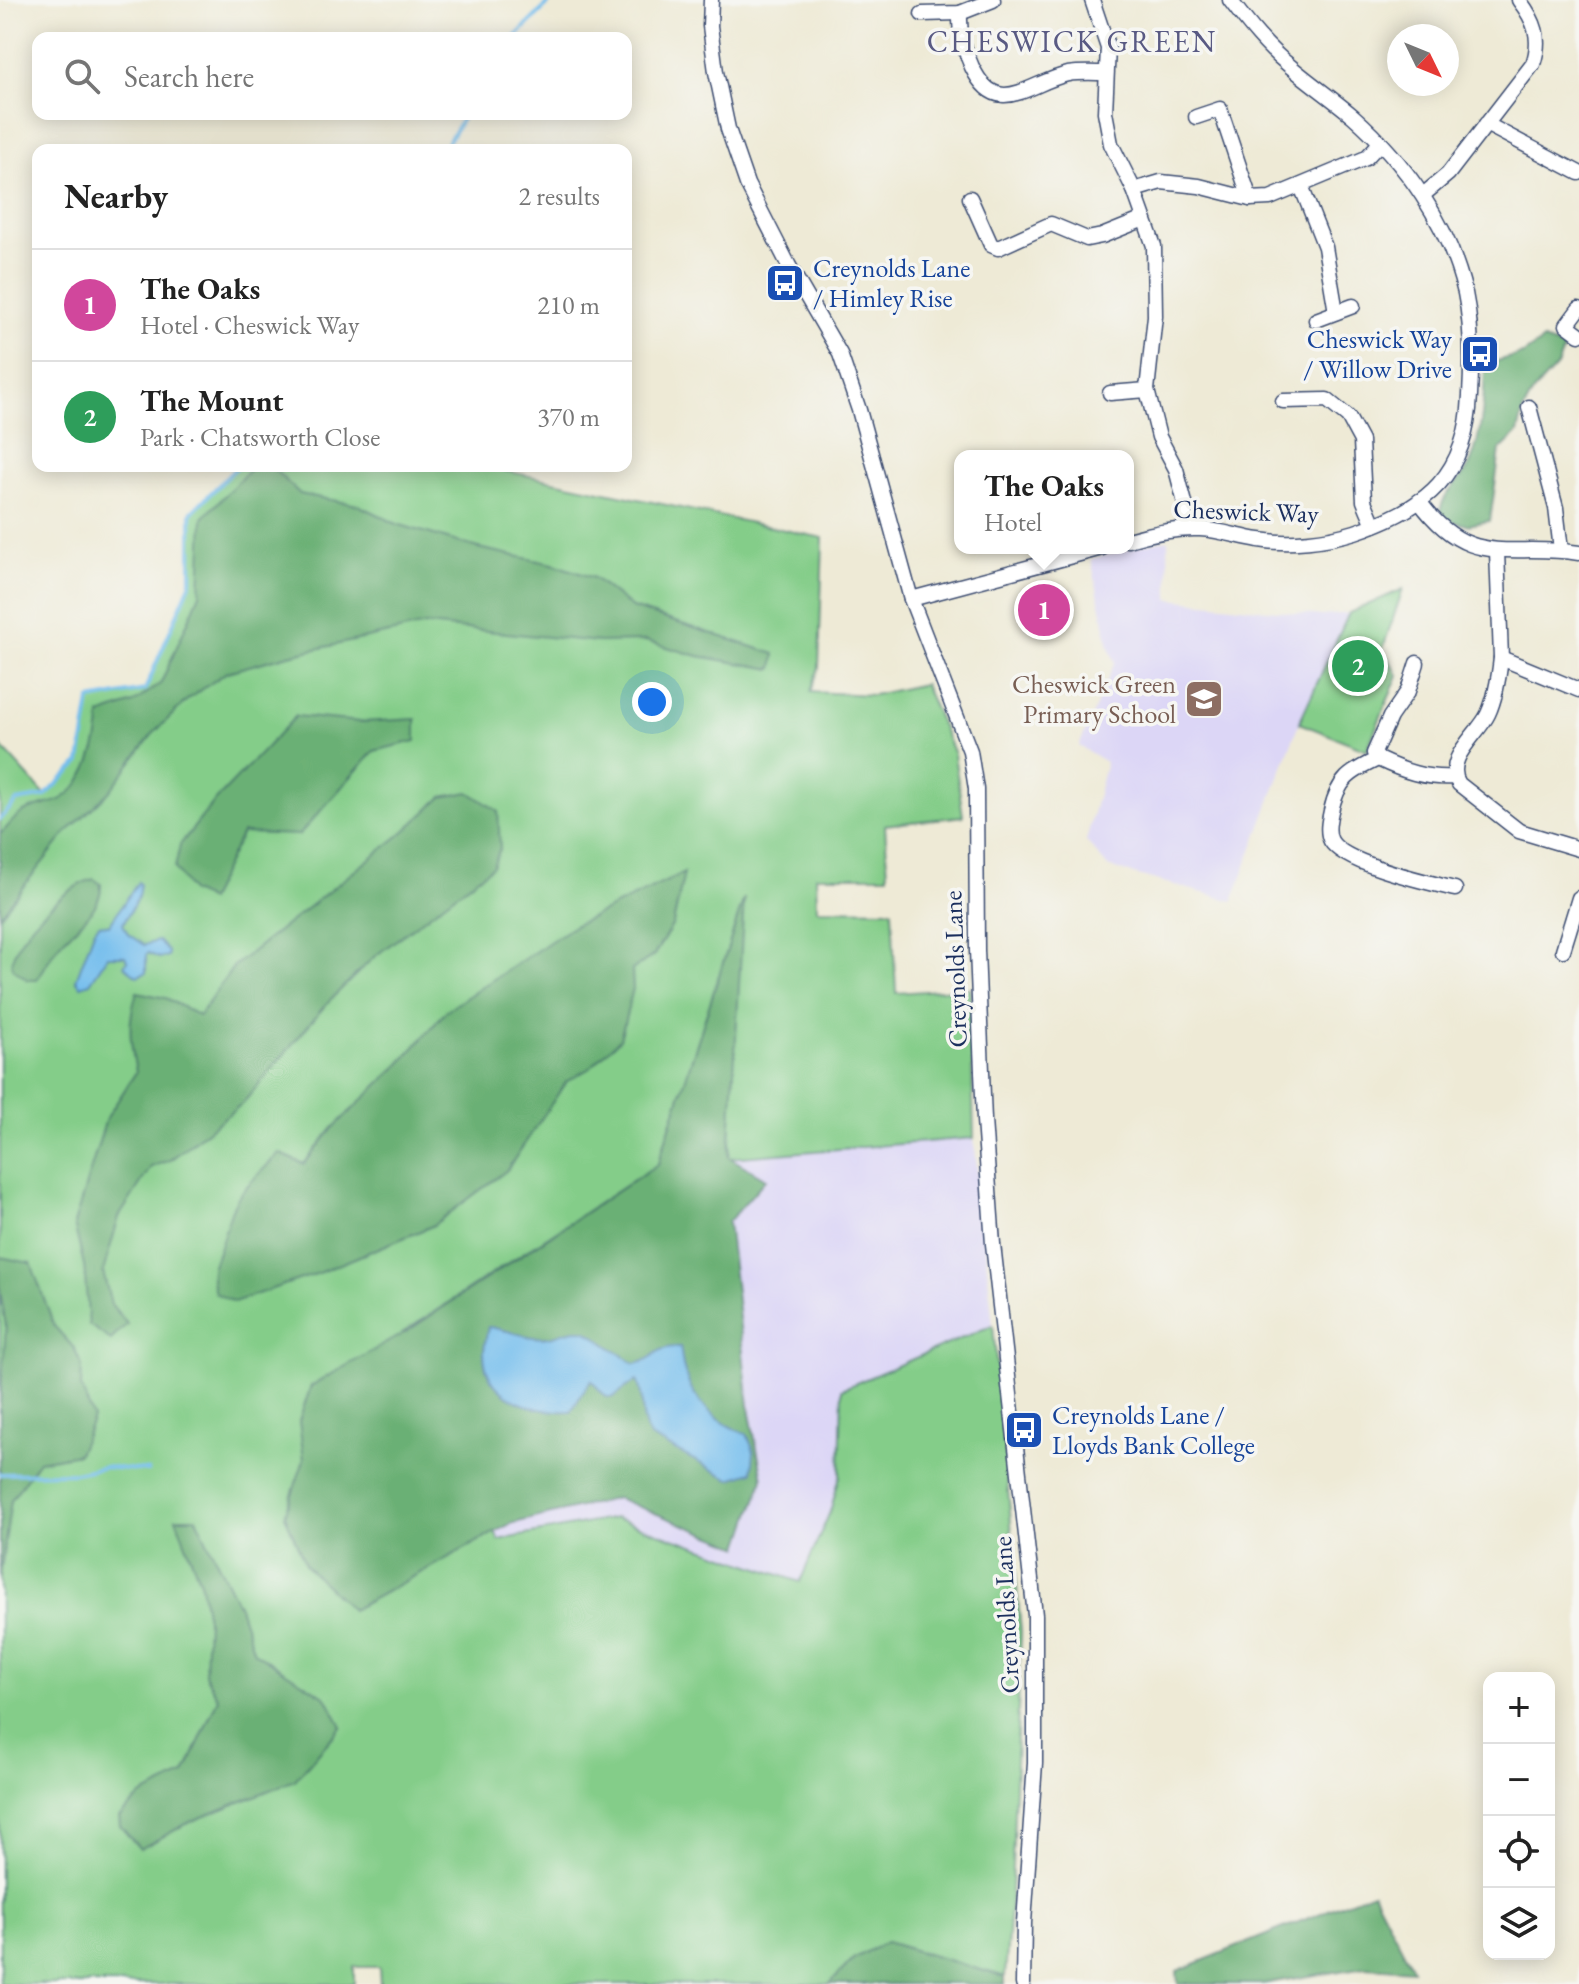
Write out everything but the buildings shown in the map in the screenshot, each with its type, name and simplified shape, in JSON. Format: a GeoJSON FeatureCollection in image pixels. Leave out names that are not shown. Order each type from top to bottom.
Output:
{"type":"FeatureCollection","features":[{"type":"Feature","properties":{"kind":"street","name":"Creynolds Lane"},"geometry":{"type":"LineString","coordinates":[[711,0],[710,26],[716,72],[728,129],[747,184],[789,266],[840,354],[859,410],[911,599],[970,751],[976,789],[977,950],[985,1136],[993,1244],[1035,1615],[1035,1763],[1024,1915],[1023,1984]]}},
{"type":"Feature","properties":{"kind":"street"},"geometry":{"type":"LineString","coordinates":[[922,14],[960,13],[993,0]]}},
{"type":"Feature","properties":{"kind":"street"},"geometry":{"type":"LineString","coordinates":[[1092,0],[1108,48],[1105,112],[1111,144],[1134,190],[1154,246],[1155,277],[1147,390],[1159,437],[1176,469],[1185,503],[1186,529]]}},
{"type":"Feature","properties":{"kind":"street","name":"Cheswick Way"},"geometry":{"type":"LineString","coordinates":[[1134,538],[1186,529],[1287,542],[1335,537],[1374,525],[1419,501],[1449,473],[1466,441],[1471,373],[1465,293],[1451,251],[1423,195],[1380,143],[1353,116],[1288,65],[1254,31],[1230,0]]}},
{"type":"Feature","properties":{"kind":"street"},"geometry":{"type":"LineString","coordinates":[[1423,195],[1448,174],[1526,75],[1537,51],[1534,23],[1519,0]]}},
{"type":"Feature","properties":{"kind":"street"},"geometry":{"type":"LineString","coordinates":[[960,13],[961,42],[979,80],[992,94],[1004,97],[1069,74],[1106,73]]}},
{"type":"Feature","properties":{"kind":"street"},"geometry":{"type":"LineString","coordinates":[[1196,117],[1220,109],[1250,199]]}},
{"type":"Feature","properties":{"kind":"street"},"geometry":{"type":"LineString","coordinates":[[1486,124],[1579,173]]}},
{"type":"Feature","properties":{"kind":"street"},"geometry":{"type":"LineString","coordinates":[[1134,190],[1161,182],[1199,186],[1250,199],[1270,198],[1366,158],[1380,143]]}},
{"type":"Feature","properties":{"kind":"street"},"geometry":{"type":"LineString","coordinates":[[1301,186],[1325,247],[1336,312]]}},
{"type":"Feature","properties":{"kind":"street"},"geometry":{"type":"LineString","coordinates":[[970,198],[991,245],[998,248],[1051,224],[1087,239],[1144,219]]}},
{"type":"Feature","properties":{"kind":"street"},"geometry":{"type":"LineString","coordinates":[[1316,320],[1353,306]]}},
{"type":"Feature","properties":{"kind":"street"},"geometry":{"type":"LineString","coordinates":[[1579,309],[1567,325],[1579,334]]}},
{"type":"Feature","properties":{"kind":"street"},"geometry":{"type":"LineString","coordinates":[[1110,393],[1147,390]]}},
{"type":"Feature","properties":{"kind":"street"},"geometry":{"type":"LineString","coordinates":[[1283,401],[1327,400],[1348,417],[1361,441],[1364,501],[1374,525]]}},
{"type":"Feature","properties":{"kind":"street"},"geometry":{"type":"LineString","coordinates":[[1529,407],[1556,508],[1561,550]]}},
{"type":"Feature","properties":{"kind":"street"},"geometry":{"type":"LineString","coordinates":[[1419,501],[1446,533],[1484,549],[1579,553]]}},
{"type":"Feature","properties":{"kind":"street"},"geometry":{"type":"LineString","coordinates":[[1497,551],[1499,676],[1489,713],[1457,757],[1454,777],[1519,831],[1579,849]]}},
{"type":"Feature","properties":{"kind":"street"},"geometry":{"type":"LineString","coordinates":[[911,599],[1080,554]]}},
{"type":"Feature","properties":{"kind":"street"},"geometry":{"type":"LineString","coordinates":[[1501,658],[1579,690]]}},
{"type":"Feature","properties":{"kind":"street"},"geometry":{"type":"LineString","coordinates":[[1417,663],[1408,691],[1378,740],[1374,753],[1378,759],[1403,771],[1435,778],[1454,777]]}},
{"type":"Feature","properties":{"kind":"street"},"geometry":{"type":"LineString","coordinates":[[1378,759],[1352,770],[1342,781],[1329,820],[1328,836],[1332,844],[1352,859],[1455,889]]}},
{"type":"Feature","properties":{"kind":"street"},"geometry":{"type":"LineString","coordinates":[[1563,950],[1579,898]]}},
{"type":"Feature","properties":{"kind":"shaded area","name":"Cheswick Green Primary School"},"geometry":{"type":"Polygon","coordinates":[[[1168,539],[1169,599],[1322,616],[1349,613],[1299,723],[1233,901],[1108,867],[1086,841],[1106,762],[1079,746],[1115,662],[1109,647],[1091,559],[1110,554],[1134,554],[1134,548],[1168,539]]]}},
{"type":"Feature","properties":{"kind":"shaded area"},"geometry":{"type":"Polygon","coordinates":[[[974,1138],[993,1325],[842,1389],[840,1476],[830,1512],[800,1582],[615,1518],[499,1540],[402,1332],[729,1158],[974,1138]]]}},
{"type":"Feature","properties":{"kind":"green space"},"geometry":{"type":"Polygon","coordinates":[[[1544,340],[1564,349],[1557,366],[1533,392],[1523,411],[1518,433],[1500,450],[1490,521],[1467,525],[1447,520],[1440,511],[1442,504],[1470,464],[1478,440],[1485,364],[1523,354],[1544,340]]]}},
{"type":"Feature","properties":{"kind":"green space"},"geometry":{"type":"Polygon","coordinates":[[[232,472],[510,472],[823,538],[819,667],[811,692],[873,695],[924,684],[954,754],[963,816],[885,825],[888,876],[816,876],[817,909],[892,910],[896,993],[970,988],[974,1138],[729,1158],[743,902],[658,1164],[402,1333],[499,1540],[615,1518],[800,1582],[830,1512],[840,1476],[842,1389],[993,1325],[1021,1632],[1005,1977],[886,1942],[853,1959],[830,1984],[380,1984],[379,1967],[354,1967],[354,1984],[0,1984],[0,745],[45,795],[80,762],[90,700],[145,690],[191,582],[191,513],[232,472]]]}},
{"type":"Feature","properties":{"kind":"green space"},"geometry":{"type":"Polygon","coordinates":[[[247,472],[276,472],[300,494],[358,505],[397,524],[478,548],[553,564],[594,578],[632,608],[775,654],[773,669],[698,656],[646,641],[599,642],[426,625],[227,672],[187,700],[152,735],[109,792],[67,832],[0,916],[0,834],[22,813],[59,800],[72,791],[91,761],[98,738],[100,715],[133,703],[161,683],[200,594],[203,518],[247,472]]]}},
{"type":"Feature","properties":{"kind":"green space"},"geometry":{"type":"Polygon","coordinates":[[[1403,589],[1381,654],[1389,659],[1398,675],[1367,750],[1299,723],[1349,613],[1403,589]]]}},
{"type":"Feature","properties":{"kind":"green space"},"geometry":{"type":"Polygon","coordinates":[[[296,716],[361,722],[416,719],[416,741],[374,751],[299,835],[242,833],[209,900],[191,892],[175,868],[180,845],[213,803],[296,716]]]}},
{"type":"Feature","properties":{"kind":"green space"},"geometry":{"type":"Polygon","coordinates":[[[469,792],[498,811],[500,848],[493,866],[374,957],[328,1002],[244,1102],[170,1160],[151,1167],[119,1217],[103,1272],[111,1304],[127,1324],[111,1340],[89,1325],[84,1265],[74,1224],[106,1119],[136,1072],[130,1032],[137,992],[166,998],[199,1016],[234,966],[400,835],[442,797],[469,792]]]}},
{"type":"Feature","properties":{"kind":"green space"},"geometry":{"type":"Polygon","coordinates":[[[684,873],[673,924],[654,955],[632,970],[633,989],[620,1039],[590,1068],[566,1082],[507,1170],[432,1226],[316,1274],[234,1302],[215,1293],[213,1265],[234,1204],[279,1153],[304,1164],[333,1128],[400,1064],[446,1011],[575,925],[684,873]]]}},
{"type":"Feature","properties":{"kind":"green space"},"geometry":{"type":"Polygon","coordinates":[[[94,879],[101,884],[97,903],[58,946],[37,980],[28,980],[12,968],[19,943],[41,915],[69,891],[94,879]]]}},
{"type":"Feature","properties":{"kind":"green space"},"geometry":{"type":"Polygon","coordinates":[[[744,898],[729,1157],[766,1179],[728,1222],[750,1414],[763,1479],[740,1547],[617,1498],[510,1524],[352,1610],[306,1566],[285,1515],[304,1460],[299,1421],[311,1386],[409,1330],[658,1164],[744,898]]]}},
{"type":"Feature","properties":{"kind":"green space"},"geometry":{"type":"Polygon","coordinates":[[[0,1257],[31,1263],[54,1326],[74,1348],[82,1366],[81,1387],[93,1418],[78,1454],[39,1461],[11,1500],[0,1578],[0,1407],[6,1327],[0,1290],[0,1257]]]}},
{"type":"Feature","properties":{"kind":"green space"},"geometry":{"type":"Polygon","coordinates":[[[176,1518],[196,1518],[239,1607],[254,1652],[326,1697],[342,1726],[295,1780],[190,1822],[140,1849],[120,1826],[119,1817],[142,1795],[185,1774],[218,1698],[205,1674],[207,1619],[201,1585],[176,1518]]]}},
{"type":"Feature","properties":{"kind":"green space"},"geometry":{"type":"Polygon","coordinates":[[[1373,1892],[1413,1970],[1365,1967],[1261,1984],[1178,1984],[1177,1971],[1373,1892]]]}},
{"type":"Feature","properties":{"kind":"green space"},"geometry":{"type":"Polygon","coordinates":[[[886,1942],[1005,1977],[1005,1984],[830,1984],[853,1959],[886,1942]]]}},
{"type":"Feature","properties":{"kind":"water"},"geometry":{"type":"Polygon","coordinates":[[[138,882],[138,897],[123,924],[128,934],[144,945],[158,941],[168,956],[159,958],[148,953],[146,973],[137,976],[124,966],[127,961],[125,956],[108,956],[90,983],[81,986],[76,980],[94,931],[99,924],[109,925],[138,882]]]}},
{"type":"Feature","properties":{"kind":"water"},"geometry":{"type":"Polygon","coordinates":[[[488,1327],[540,1338],[587,1331],[635,1364],[664,1349],[680,1347],[683,1367],[694,1394],[727,1425],[747,1434],[754,1452],[752,1472],[730,1479],[650,1437],[644,1422],[637,1380],[613,1397],[606,1397],[591,1380],[571,1411],[542,1409],[514,1400],[492,1381],[486,1368],[484,1350],[488,1327]]]}},
{"type":"Feature","properties":{"kind":"waterway"},"geometry":{"type":"LineString","coordinates":[[520,32],[552,0]]}},
{"type":"Feature","properties":{"kind":"waterway"},"geometry":{"type":"LineString","coordinates":[[447,144],[461,120]]}},
{"type":"Feature","properties":{"kind":"waterway"},"geometry":{"type":"LineString","coordinates":[[0,819],[17,801],[45,796],[80,762],[90,700],[145,690],[191,582],[191,513],[232,472]]}},
{"type":"Feature","properties":{"kind":"waterway"},"geometry":{"type":"LineString","coordinates":[[0,1474],[75,1473],[105,1467],[148,1471]]}},
{"type":"Feature","properties":{"kind":"place","name":"Creynolds Lane / Himley Rise"},"geometry":{"type":"Point","coordinates":[785,283]}},
{"type":"Feature","properties":{"kind":"place","name":"Cheswick Way / Willow Drive"},"geometry":{"type":"Point","coordinates":[1480,354]}},
{"type":"Feature","properties":{"kind":"place","name":"The Oaks"},"geometry":{"type":"Point","coordinates":[1044,610]}},
{"type":"Feature","properties":{"kind":"place","name":"The Mount"},"geometry":{"type":"Point","coordinates":[1358,666]}},
{"type":"Feature","properties":{"kind":"place","name":"Cheswick Green Primary School"},"geometry":{"type":"Point","coordinates":[1204,699]}},
{"type":"Feature","properties":{"kind":"place","name":"Creynolds Lane / Lloyds Bank College"},"geometry":{"type":"Point","coordinates":[1024,1430]}},
{"type":"Feature","properties":{"kind":"district","name":"CHESWICK GREEN"},"geometry":{"type":"Point","coordinates":[1072,41]}}]}
